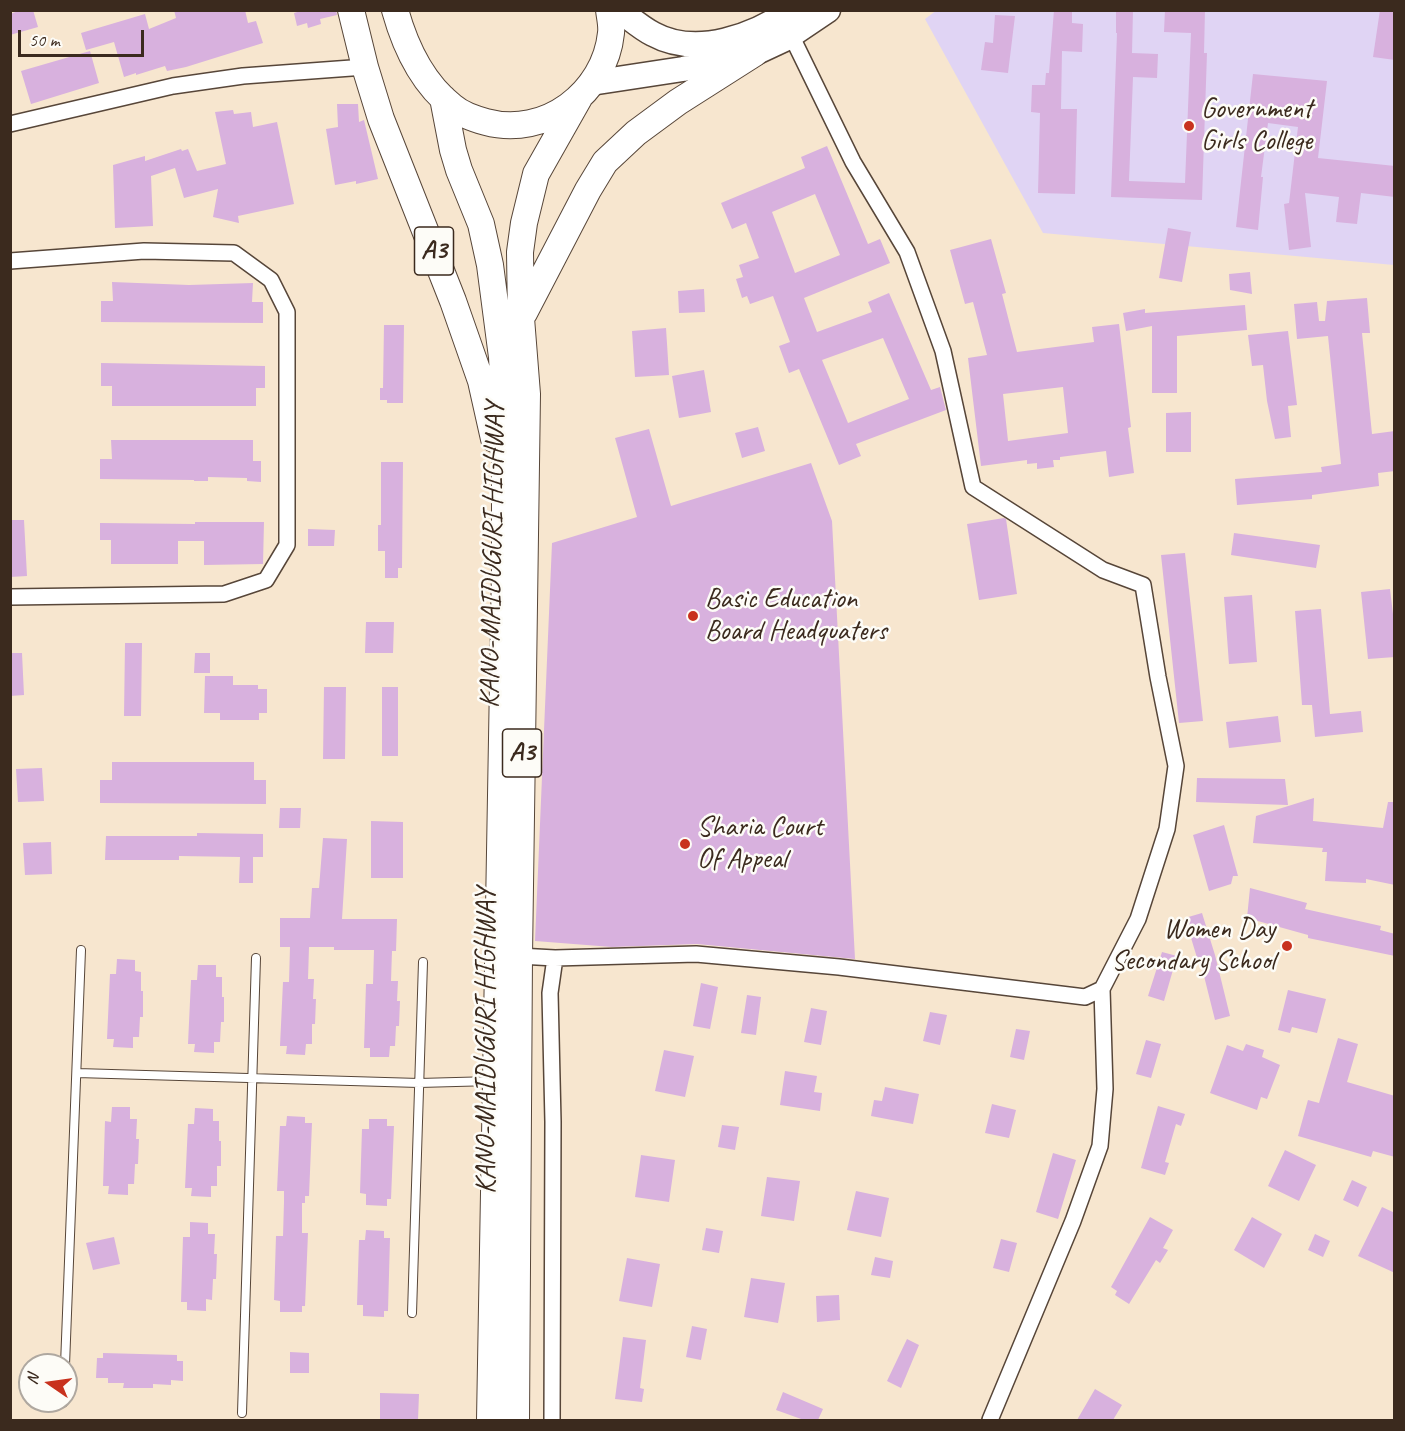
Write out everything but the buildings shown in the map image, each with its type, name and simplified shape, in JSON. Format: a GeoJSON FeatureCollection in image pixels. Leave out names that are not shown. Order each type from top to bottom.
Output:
{"type":"FeatureCollection","features":[{"type":"Feature","properties":{"kind":"highway","name":"A3"},"geometry":{"type":"LineString","coordinates":[[351,10],[381,119],[445,280],[481,381],[505,495]]}},
{"type":"Feature","properties":{"kind":"highway","name":"A3"},"geometry":{"type":"LineString","coordinates":[[395,10],[405,40],[419,67],[443,98],[455,109],[476,119],[512,126],[548,119],[564,110],[585,91],[599,73],[607,54],[611,32],[609,10]]}},
{"type":"Feature","properties":{"kind":"highway"},"geometry":{"type":"LineString","coordinates":[[521,318],[605,162],[636,133],[678,102],[755,53]]}},
{"type":"Feature","properties":{"kind":"highway","name":"KANO-MAIDUGURI HIGHWAY"},"geometry":{"type":"LineString","coordinates":[[516,1420],[519,956],[527,394],[521,318],[520,252],[524,223],[536,174],[585,91]]}},
{"type":"Feature","properties":{"kind":"highway","name":"KANO-MAIDUGURI HIGHWAY"},"geometry":{"type":"LineString","coordinates":[[443,98],[459,170],[481,224],[496,306],[505,411],[490,1420]]}},
{"type":"Feature","properties":{"kind":"main road"},"geometry":{"type":"LineString","coordinates":[[619,10],[654,35],[673,41],[702,45],[724,42],[750,33],[792,10]]}},
{"type":"Feature","properties":{"kind":"main road"},"geometry":{"type":"LineString","coordinates":[[585,91],[755,53],[791,35],[828,10]]}},
{"type":"Feature","properties":{"kind":"street"},"geometry":{"type":"LineString","coordinates":[[791,35],[853,162],[906,252],[943,351],[973,487],[1103,570],[1143,585],[1176,766],[1167,829],[1138,919],[1102,989],[1105,1089],[1100,1146],[1073,1221],[990,1420]]}},
{"type":"Feature","properties":{"kind":"street"},"geometry":{"type":"LineString","coordinates":[[10,124],[173,86],[243,76],[365,67]]}},
{"type":"Feature","properties":{"kind":"street"},"geometry":{"type":"LineString","coordinates":[[10,261],[144,251],[234,253],[272,280],[287,312],[287,545],[266,580],[224,594],[10,597]]}},
{"type":"Feature","properties":{"kind":"street"},"geometry":{"type":"LineString","coordinates":[[519,956],[555,958],[696,954],[839,967],[1085,997],[1102,989]]}},
{"type":"Feature","properties":{"kind":"street"},"geometry":{"type":"LineString","coordinates":[[552,1420],[553,1122],[549,993],[555,958]]}},
{"type":"Feature","properties":{"kind":"lane"},"geometry":{"type":"LineString","coordinates":[[65,1353],[81,950]]}},
{"type":"Feature","properties":{"kind":"lane"},"geometry":{"type":"LineString","coordinates":[[242,1413],[256,958]]}},
{"type":"Feature","properties":{"kind":"lane"},"geometry":{"type":"LineString","coordinates":[[412,1313],[423,962]]}},
{"type":"Feature","properties":{"kind":"lane"},"geometry":{"type":"LineString","coordinates":[[77,1073],[419,1083],[495,1081]]}},
{"type":"Feature","properties":{"kind":"shaded area","name":"Government Girls College"},"geometry":{"type":"Polygon","coordinates":[[[937,10],[1394,11],[1394,265],[1043,233],[925,19],[937,10]]]}},
{"type":"Feature","properties":{"kind":"place","name":"Government Girls College"},"geometry":{"type":"Point","coordinates":[1189,126]}},
{"type":"Feature","properties":{"kind":"place","name":"Basic Education Board Headquaters"},"geometry":{"type":"Point","coordinates":[693,616]}},
{"type":"Feature","properties":{"kind":"place","name":"Sharia Court Of Appeal"},"geometry":{"type":"Point","coordinates":[685,844]}},
{"type":"Feature","properties":{"kind":"place","name":"Women Day Secondary School"},"geometry":{"type":"Point","coordinates":[1287,946]}}]}
